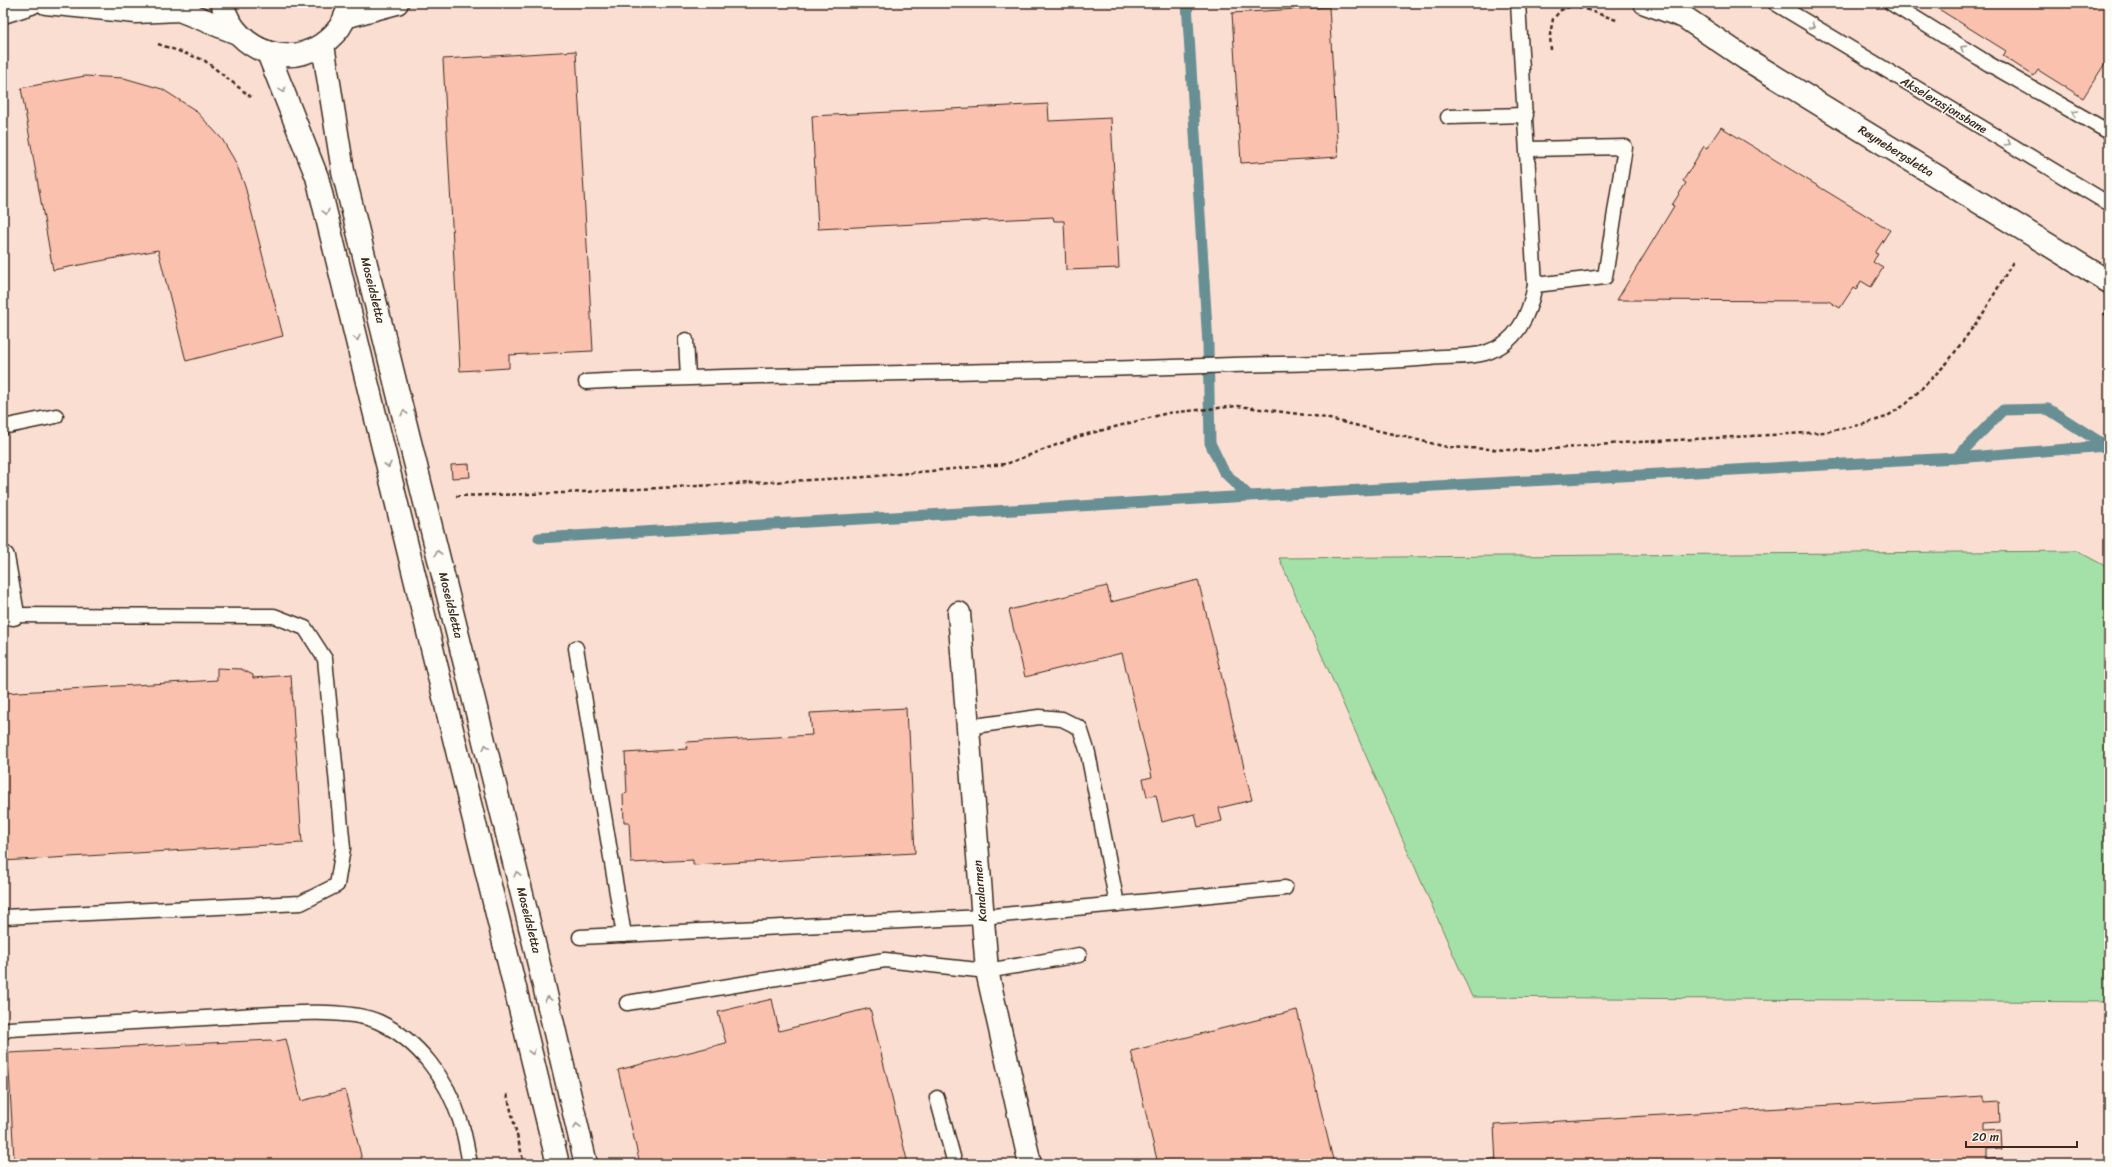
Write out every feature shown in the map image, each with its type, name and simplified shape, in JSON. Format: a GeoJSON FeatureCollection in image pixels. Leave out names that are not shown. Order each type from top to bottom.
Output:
{"type":"FeatureCollection","features":[{"type":"Feature","properties":{"kind":"street"},"geometry":{"type":"LineString","coordinates":[[3,12],[31,3]]}},
{"type":"Feature","properties":{"kind":"street"},"geometry":{"type":"LineString","coordinates":[[46,3],[136,12],[179,10],[237,33]]}},
{"type":"Feature","properties":{"kind":"street"},"geometry":{"type":"LineString","coordinates":[[222,3],[226,17],[237,33],[251,46],[268,53],[296,55],[323,45],[336,33],[348,10],[397,3]]}},
{"type":"Feature","properties":{"kind":"street","name":"Røynebergsletta"},"geometry":{"type":"LineString","coordinates":[[1645,3],[1678,10],[1746,59],[2109,282]]}},
{"type":"Feature","properties":{"kind":"street","name":"Moseidsletta"},"geometry":{"type":"LineString","coordinates":[[323,45],[343,171],[533,939],[586,1164]]}},
{"type":"Feature","properties":{"kind":"street"},"geometry":{"type":"LineString","coordinates":[[268,53],[317,177],[558,1164]]}},
{"type":"Feature","properties":{"kind":"street"},"geometry":{"type":"LineString","coordinates":[[3,557],[8,615]]}},
{"type":"Feature","properties":{"kind":"street","name":"Kanalarmen"},"geometry":{"type":"LineString","coordinates":[[959,613],[987,971],[1030,1164]]}},
{"type":"Feature","properties":{"kind":"lane"},"geometry":{"type":"LineString","coordinates":[[586,382],[688,377],[1162,369],[1231,365],[1384,362],[1484,353],[1502,344],[1519,329],[1530,309],[1536,285],[1518,3]]}},
{"type":"Feature","properties":{"kind":"lane"},"geometry":{"type":"LineString","coordinates":[[1891,3],[1989,64],[2109,132]]}},
{"type":"Feature","properties":{"kind":"lane","name":"Akselerasjonsbane"},"geometry":{"type":"LineString","coordinates":[[1777,4],[2109,204]]}},
{"type":"Feature","properties":{"kind":"lane"},"geometry":{"type":"LineString","coordinates":[[1448,117],[1526,115]]}},
{"type":"Feature","properties":{"kind":"lane"},"geometry":{"type":"LineString","coordinates":[[1528,149],[1625,147],[1605,277],[1536,285]]}},
{"type":"Feature","properties":{"kind":"lane"},"geometry":{"type":"LineString","coordinates":[[686,340],[688,377]]}},
{"type":"Feature","properties":{"kind":"lane"},"geometry":{"type":"LineString","coordinates":[[3,427],[56,416]]}},
{"type":"Feature","properties":{"kind":"lane"},"geometry":{"type":"LineString","coordinates":[[3,917],[301,903],[337,884],[343,848],[325,659],[305,628],[274,616],[8,615]]}},
{"type":"Feature","properties":{"kind":"lane"},"geometry":{"type":"LineString","coordinates":[[576,648],[624,935]]}},
{"type":"Feature","properties":{"kind":"lane"},"geometry":{"type":"LineString","coordinates":[[967,727],[1039,717],[1062,719],[1080,728],[1088,753],[1117,904]]}},
{"type":"Feature","properties":{"kind":"lane"},"geometry":{"type":"LineString","coordinates":[[580,937],[982,917],[1285,888]]}},
{"type":"Feature","properties":{"kind":"lane"},"geometry":{"type":"LineString","coordinates":[[628,1003],[885,960],[987,971],[1079,955]]}},
{"type":"Feature","properties":{"kind":"lane"},"geometry":{"type":"LineString","coordinates":[[3,1032],[9,1029],[291,1014],[350,1015],[378,1022],[399,1034],[425,1056],[440,1076],[460,1119],[470,1164]]}},
{"type":"Feature","properties":{"kind":"lane"},"geometry":{"type":"LineString","coordinates":[[937,1098],[955,1164]]}},
{"type":"Feature","properties":{"kind":"path"},"geometry":{"type":"LineString","coordinates":[[1551,50],[1550,35],[1553,19],[1561,10],[1574,5],[1625,23]]}},
{"type":"Feature","properties":{"kind":"path"},"geometry":{"type":"LineString","coordinates":[[156,43],[204,60],[256,101]]}},
{"type":"Feature","properties":{"kind":"path"},"geometry":{"type":"LineString","coordinates":[[448,496],[564,493],[866,477],[1006,464],[1080,436],[1168,413],[1238,406],[1320,417],[1446,448],[1530,451],[1621,443],[1803,434],[1846,428],[1886,417],[1906,404],[1925,387],[1947,363],[1976,324],[2015,258],[2009,255]]}},
{"type":"Feature","properties":{"kind":"path"},"geometry":{"type":"LineString","coordinates":[[2098,309],[2109,318]]}},
{"type":"Feature","properties":{"kind":"shaded area"},"geometry":{"type":"Polygon","coordinates":[[[3,3],[2109,3],[2109,1164],[3,1164],[3,3]]]}},
{"type":"Feature","properties":{"kind":"green space"},"geometry":{"type":"Polygon","coordinates":[[[2077,551],[2109,568],[2109,1002],[1472,997],[1279,558],[2077,551]]]}},
{"type":"Feature","properties":{"kind":"building"},"geometry":{"type":"Polygon","coordinates":[[[1929,3],[2109,3],[2109,57],[2083,98],[2038,70],[2034,76],[2003,56],[2006,51],[1929,3]]]}},
{"type":"Feature","properties":{"kind":"building"},"geometry":{"type":"Polygon","coordinates":[[[1329,7],[1338,157],[1241,163],[1232,13],[1329,7]]]}},
{"type":"Feature","properties":{"kind":"building"},"geometry":{"type":"Polygon","coordinates":[[[576,51],[593,351],[509,355],[509,368],[460,371],[443,59],[576,51]]]}},
{"type":"Feature","properties":{"kind":"building"},"geometry":{"type":"Polygon","coordinates":[[[85,76],[124,78],[162,89],[195,110],[222,139],[235,161],[245,186],[283,336],[186,361],[158,250],[53,270],[21,88],[85,76]]]}},
{"type":"Feature","properties":{"kind":"building"},"geometry":{"type":"Polygon","coordinates":[[[1048,104],[1049,121],[1111,118],[1119,268],[1066,270],[1064,221],[1054,221],[1053,217],[818,229],[812,116],[1048,104]]]}},
{"type":"Feature","properties":{"kind":"building"},"geometry":{"type":"Polygon","coordinates":[[[1721,127],[1890,230],[1875,253],[1878,254],[1873,262],[1883,268],[1871,287],[1861,281],[1856,290],[1853,288],[1840,308],[1828,301],[1617,300],[1674,206],[1672,205],[1686,183],[1683,181],[1704,146],[1707,148],[1721,127]]]}},
{"type":"Feature","properties":{"kind":"building"},"geometry":{"type":"Polygon","coordinates":[[[469,464],[470,477],[452,478],[451,465],[469,464]]]}},
{"type":"Feature","properties":{"kind":"building"},"geometry":{"type":"Polygon","coordinates":[[[1198,580],[1252,800],[1219,808],[1222,821],[1198,827],[1195,814],[1162,822],[1156,795],[1147,797],[1143,779],[1152,777],[1122,653],[1025,677],[1009,610],[1107,586],[1111,602],[1198,580]]]}},
{"type":"Feature","properties":{"kind":"building"},"geometry":{"type":"Polygon","coordinates":[[[217,668],[241,669],[253,675],[253,678],[291,675],[302,843],[3,861],[3,693],[217,680],[217,668]]]}},
{"type":"Feature","properties":{"kind":"building"},"geometry":{"type":"Polygon","coordinates":[[[906,708],[907,730],[909,730],[915,853],[693,865],[693,860],[631,863],[629,822],[624,822],[623,794],[627,793],[625,753],[687,749],[686,742],[812,735],[810,713],[906,708]]]}},
{"type":"Feature","properties":{"kind":"building"},"geometry":{"type":"Polygon","coordinates":[[[772,999],[779,1031],[870,1008],[908,1164],[640,1164],[618,1070],[726,1043],[718,1012],[772,999]]]}},
{"type":"Feature","properties":{"kind":"building"},"geometry":{"type":"Polygon","coordinates":[[[1297,1010],[1334,1164],[1158,1164],[1131,1051],[1297,1010]]]}},
{"type":"Feature","properties":{"kind":"building"},"geometry":{"type":"Polygon","coordinates":[[[286,1039],[301,1101],[345,1090],[363,1164],[3,1164],[3,1162],[14,1159],[8,1053],[271,1040],[272,1042],[286,1039]]]}},
{"type":"Feature","properties":{"kind":"building"},"geometry":{"type":"Polygon","coordinates":[[[1984,1096],[1984,1103],[1999,1102],[2000,1122],[1985,1123],[1985,1131],[2001,1130],[2002,1149],[1987,1150],[1987,1159],[2003,1158],[2004,1164],[1496,1164],[1494,1125],[1984,1096]]]}},
{"type":"Feature","properties":{"kind":"building"},"geometry":{"type":"Polygon","coordinates":[[[1496,1158],[1496,1164],[1470,1164],[1496,1158]]]}},
{"type":"Feature","properties":{"kind":"waterway"},"geometry":{"type":"LineString","coordinates":[[1187,3],[1208,345],[1210,443],[1224,472],[1249,496]]}},
{"type":"Feature","properties":{"kind":"waterway"},"geometry":{"type":"LineString","coordinates":[[1956,458],[2003,410],[2048,409],[2106,446]]}},
{"type":"Feature","properties":{"kind":"waterway"},"geometry":{"type":"LineString","coordinates":[[539,538],[1249,496],[1956,458],[2106,446],[2109,447]]}}]}
